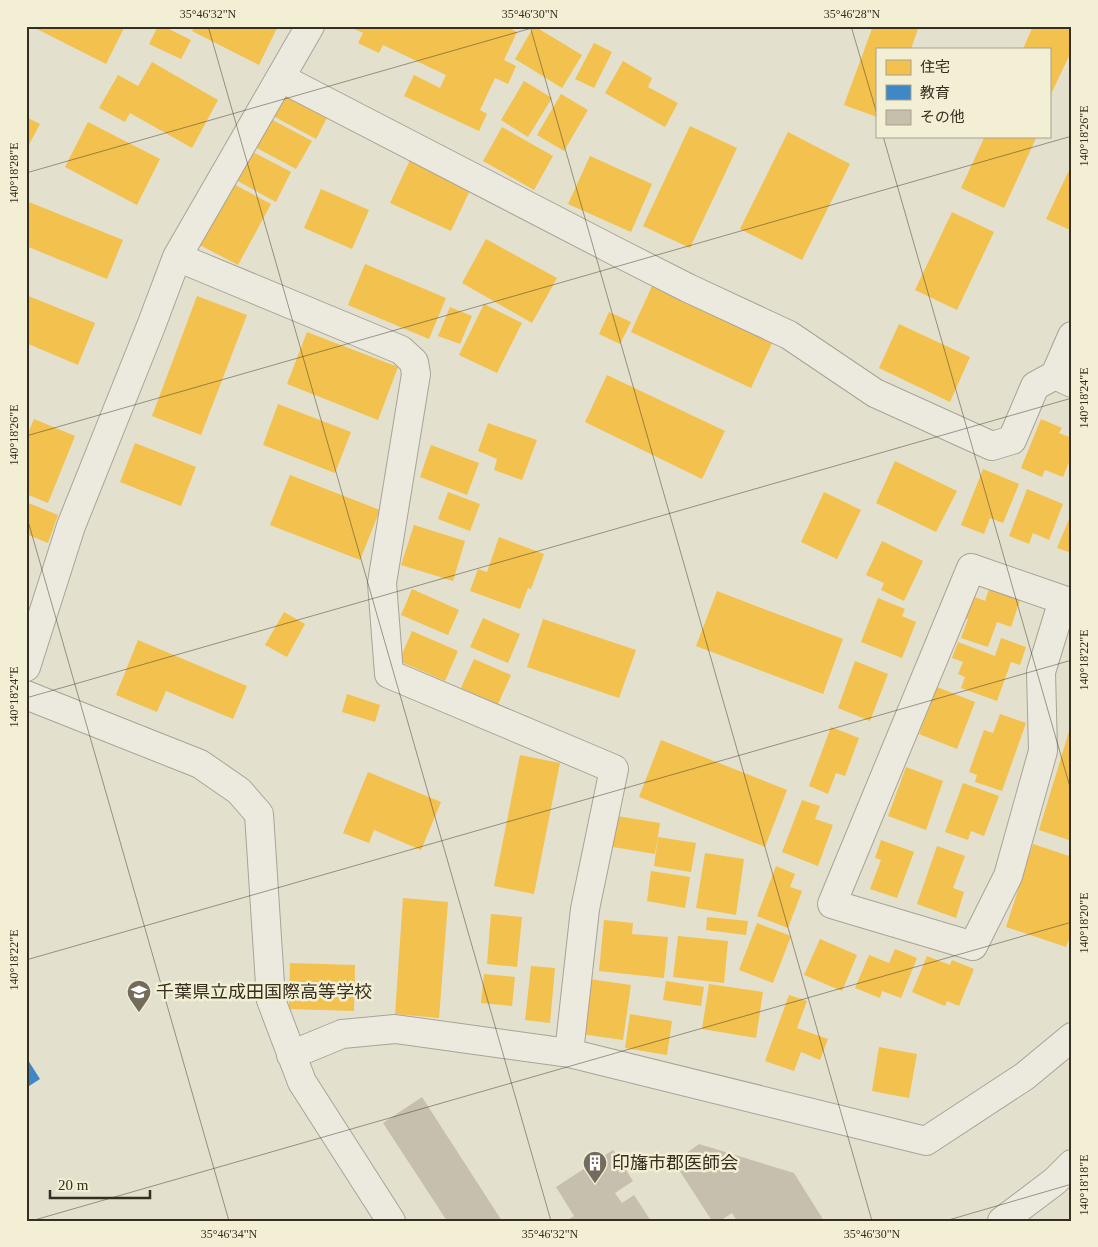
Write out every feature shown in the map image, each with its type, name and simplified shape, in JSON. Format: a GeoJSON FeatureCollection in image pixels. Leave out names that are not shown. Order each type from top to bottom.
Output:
{"type":"FeatureCollection","features":[{"type":"Feature","properties":{"kind":"street"},"geometry":{"type":"LineString","coordinates":[[26,667],[71,526],[177,256],[310,26]]}},
{"type":"Feature","properties":{"kind":"street"},"geometry":{"type":"LineString","coordinates":[[281,78],[688,288],[788,335],[874,392],[992,446],[1012,440],[1035,386],[1063,379],[1072,336]]}},
{"type":"Feature","properties":{"kind":"street"},"geometry":{"type":"LineString","coordinates":[[177,256],[402,350],[414,362],[416,374],[382,583],[389,674],[614,769],[585,909],[569,1053]]}},
{"type":"Feature","properties":{"kind":"street"},"geometry":{"type":"LineString","coordinates":[[970,568],[1068,602],[1041,672],[1043,751],[1008,876],[974,946],[832,904],[970,568]]}},
{"type":"Feature","properties":{"kind":"street"},"geometry":{"type":"LineString","coordinates":[[26,695],[200,764],[239,791],[259,814],[272,1000],[302,1082],[391,1221]]}},
{"type":"Feature","properties":{"kind":"street"},"geometry":{"type":"LineString","coordinates":[[291,1055],[342,1034],[395,1029],[569,1053],[926,1141],[1025,1076],[1072,1037]]}},
{"type":"Feature","properties":{"kind":"street"},"geometry":{"type":"LineString","coordinates":[[1002,1221],[1055,1181],[1072,1164]]}},
{"type":"Feature","properties":{"kind":"building: 住宅"},"geometry":{"type":"Polygon","coordinates":[[[31,26],[125,26],[106,64],[31,26]]]}},
{"type":"Feature","properties":{"kind":"building: 住宅"},"geometry":{"type":"Polygon","coordinates":[[[158,26],[163,26],[191,40],[181,59],[149,44],[158,26]]]}},
{"type":"Feature","properties":{"kind":"building: 住宅"},"geometry":{"type":"Polygon","coordinates":[[[195,26],[278,26],[259,65],[192,31],[195,26]]]}},
{"type":"Feature","properties":{"kind":"building: 住宅"},"geometry":{"type":"Polygon","coordinates":[[[348,26],[505,26],[517,32],[504,60],[516,66],[508,84],[495,78],[480,110],[487,114],[479,131],[404,96],[414,75],[440,88],[446,75],[383,45],[379,53],[358,43],[363,33],[348,26]]]}},
{"type":"Feature","properties":{"kind":"building: 住宅"},"geometry":{"type":"Polygon","coordinates":[[[534,26],[582,55],[562,88],[515,59],[534,26]]]}},
{"type":"Feature","properties":{"kind":"building: 住宅"},"geometry":{"type":"Polygon","coordinates":[[[873,26],[919,26],[911,48],[876,48],[876,117],[844,105],[873,26]]]}},
{"type":"Feature","properties":{"kind":"building: 住宅"},"geometry":{"type":"Polygon","coordinates":[[[1033,26],[1072,26],[1072,50],[1050,96],[1050,48],[1023,48],[1033,26]]]}},
{"type":"Feature","properties":{"kind":"building: 住宅"},"geometry":{"type":"Polygon","coordinates":[[[594,43],[612,52],[594,88],[575,79],[594,43]]]}},
{"type":"Feature","properties":{"kind":"building: 住宅"},"geometry":{"type":"Polygon","coordinates":[[[623,61],[652,78],[648,87],[678,103],[665,127],[605,93],[623,61]]]}},
{"type":"Feature","properties":{"kind":"building: 住宅"},"geometry":{"type":"Polygon","coordinates":[[[152,62],[218,100],[192,148],[130,113],[125,122],[99,108],[118,75],[138,86],[152,62]]]}},
{"type":"Feature","properties":{"kind":"building: 住宅"},"geometry":{"type":"Polygon","coordinates":[[[524,81],[552,98],[528,137],[501,120],[524,81]]]}},
{"type":"Feature","properties":{"kind":"building: 住宅"},"geometry":{"type":"Polygon","coordinates":[[[286,91],[329,114],[316,139],[273,116],[286,91]]]}},
{"type":"Feature","properties":{"kind":"building: 住宅"},"geometry":{"type":"Polygon","coordinates":[[[561,94],[588,110],[564,151],[537,135],[561,94]]]}},
{"type":"Feature","properties":{"kind":"building: 住宅"},"geometry":{"type":"Polygon","coordinates":[[[26,117],[40,124],[26,150],[26,117]]]}},
{"type":"Feature","properties":{"kind":"building: 住宅"},"geometry":{"type":"Polygon","coordinates":[[[269,118],[312,141],[296,169],[255,147],[269,118]]]}},
{"type":"Feature","properties":{"kind":"building: 住宅"},"geometry":{"type":"Polygon","coordinates":[[[88,122],[160,159],[137,205],[65,167],[88,122]]]}},
{"type":"Feature","properties":{"kind":"building: 住宅"},"geometry":{"type":"Polygon","coordinates":[[[690,126],[737,148],[690,248],[643,226],[690,126]]]}},
{"type":"Feature","properties":{"kind":"building: 住宅"},"geometry":{"type":"Polygon","coordinates":[[[502,127],[553,156],[534,190],[483,161],[502,127]]]}},
{"type":"Feature","properties":{"kind":"building: 住宅"},"geometry":{"type":"Polygon","coordinates":[[[788,132],[850,164],[802,260],[740,229],[788,132]]]}},
{"type":"Feature","properties":{"kind":"building: 住宅"},"geometry":{"type":"Polygon","coordinates":[[[984,138],[1036,138],[1004,208],[961,188],[984,138]]]}},
{"type":"Feature","properties":{"kind":"building: 住宅"},"geometry":{"type":"Polygon","coordinates":[[[249,150],[291,172],[276,202],[234,179],[249,150]]]}},
{"type":"Feature","properties":{"kind":"building: 住宅"},"geometry":{"type":"Polygon","coordinates":[[[590,156],[652,184],[631,232],[568,204],[590,156]]]}},
{"type":"Feature","properties":{"kind":"building: 住宅"},"geometry":{"type":"Polygon","coordinates":[[[410,160],[471,188],[451,231],[390,203],[410,160]]]}},
{"type":"Feature","properties":{"kind":"building: 住宅"},"geometry":{"type":"Polygon","coordinates":[[[1072,164],[1072,231],[1046,219],[1072,164]]]}},
{"type":"Feature","properties":{"kind":"building: 住宅"},"geometry":{"type":"Polygon","coordinates":[[[228,181],[271,204],[238,265],[196,243],[228,181]]]}},
{"type":"Feature","properties":{"kind":"building: 住宅"},"geometry":{"type":"Polygon","coordinates":[[[321,189],[369,210],[352,249],[304,228],[321,189]]]}},
{"type":"Feature","properties":{"kind":"building: 住宅"},"geometry":{"type":"Polygon","coordinates":[[[29,202],[123,240],[107,279],[26,246],[26,210],[29,202]]]}},
{"type":"Feature","properties":{"kind":"building: 住宅"},"geometry":{"type":"Polygon","coordinates":[[[952,212],[994,232],[957,310],[915,290],[952,212]]]}},
{"type":"Feature","properties":{"kind":"building: 住宅"},"geometry":{"type":"Polygon","coordinates":[[[486,239],[557,278],[532,323],[462,283],[486,239]]]}},
{"type":"Feature","properties":{"kind":"building: 住宅"},"geometry":{"type":"Polygon","coordinates":[[[365,264],[446,298],[429,339],[348,305],[365,264]]]}},
{"type":"Feature","properties":{"kind":"building: 住宅"},"geometry":{"type":"Polygon","coordinates":[[[652,286],[772,343],[751,388],[631,332],[652,286]]]}},
{"type":"Feature","properties":{"kind":"building: 住宅"},"geometry":{"type":"Polygon","coordinates":[[[26,295],[95,323],[78,365],[26,343],[26,295]]]}},
{"type":"Feature","properties":{"kind":"building: 住宅"},"geometry":{"type":"Polygon","coordinates":[[[197,296],[247,315],[201,435],[152,416],[197,296]]]}},
{"type":"Feature","properties":{"kind":"building: 住宅"},"geometry":{"type":"Polygon","coordinates":[[[484,304],[522,323],[497,373],[459,355],[484,304]]]}},
{"type":"Feature","properties":{"kind":"building: 住宅"},"geometry":{"type":"Polygon","coordinates":[[[450,307],[472,316],[460,344],[438,336],[450,307]]]}},
{"type":"Feature","properties":{"kind":"building: 住宅"},"geometry":{"type":"Polygon","coordinates":[[[609,312],[631,322],[620,344],[599,334],[609,312]]]}},
{"type":"Feature","properties":{"kind":"building: 住宅"},"geometry":{"type":"Polygon","coordinates":[[[899,324],[970,357],[950,402],[879,368],[899,324]]]}},
{"type":"Feature","properties":{"kind":"building: 住宅"},"geometry":{"type":"Polygon","coordinates":[[[307,332],[398,367],[378,420],[287,384],[307,332]]]}},
{"type":"Feature","properties":{"kind":"building: 住宅"},"geometry":{"type":"Polygon","coordinates":[[[607,375],[725,431],[702,479],[585,422],[607,375]]]}},
{"type":"Feature","properties":{"kind":"building: 住宅"},"geometry":{"type":"Polygon","coordinates":[[[278,404],[351,432],[335,473],[263,445],[278,404]]]}},
{"type":"Feature","properties":{"kind":"building: 住宅"},"geometry":{"type":"Polygon","coordinates":[[[34,419],[75,436],[48,503],[26,494],[26,438],[34,419]]]}},
{"type":"Feature","properties":{"kind":"building: 住宅"},"geometry":{"type":"Polygon","coordinates":[[[1041,419],[1062,428],[1059,433],[1072,438],[1072,455],[1063,477],[1045,470],[1042,477],[1021,468],[1041,419]]]}},
{"type":"Feature","properties":{"kind":"building: 住宅"},"geometry":{"type":"Polygon","coordinates":[[[488,423],[537,440],[522,480],[494,470],[497,459],[478,451],[488,423]]]}},
{"type":"Feature","properties":{"kind":"building: 住宅"},"geometry":{"type":"Polygon","coordinates":[[[135,443],[196,467],[181,506],[120,482],[135,443]]]}},
{"type":"Feature","properties":{"kind":"building: 住宅"},"geometry":{"type":"Polygon","coordinates":[[[431,445],[479,463],[467,495],[420,477],[431,445]]]}},
{"type":"Feature","properties":{"kind":"building: 住宅"},"geometry":{"type":"Polygon","coordinates":[[[895,461],[957,491],[936,532],[876,503],[895,461]]]}},
{"type":"Feature","properties":{"kind":"building: 住宅"},"geometry":{"type":"Polygon","coordinates":[[[983,469],[1019,484],[1003,523],[990,518],[984,534],[961,525],[983,469]]]}},
{"type":"Feature","properties":{"kind":"building: 住宅"},"geometry":{"type":"Polygon","coordinates":[[[290,475],[380,510],[360,560],[270,525],[290,475]]]}},
{"type":"Feature","properties":{"kind":"building: 住宅"},"geometry":{"type":"Polygon","coordinates":[[[1027,489],[1063,504],[1049,540],[1033,533],[1029,544],[1009,536],[1027,489]]]}},
{"type":"Feature","properties":{"kind":"building: 住宅"},"geometry":{"type":"Polygon","coordinates":[[[448,492],[480,504],[470,531],[438,519],[448,492]]]}},
{"type":"Feature","properties":{"kind":"building: 住宅"},"geometry":{"type":"Polygon","coordinates":[[[824,492],[861,510],[837,559],[801,542],[824,492]]]}},
{"type":"Feature","properties":{"kind":"building: 住宅"},"geometry":{"type":"Polygon","coordinates":[[[26,502],[58,515],[48,543],[26,534],[26,502]]]}},
{"type":"Feature","properties":{"kind":"building: 住宅"},"geometry":{"type":"Polygon","coordinates":[[[1072,512],[1072,553],[1057,548],[1072,512]]]}},
{"type":"Feature","properties":{"kind":"building: 住宅"},"geometry":{"type":"Polygon","coordinates":[[[414,525],[465,541],[453,581],[401,565],[414,525]]]}},
{"type":"Feature","properties":{"kind":"building: 住宅"},"geometry":{"type":"Polygon","coordinates":[[[499,537],[544,554],[531,589],[528,588],[520,609],[470,591],[478,569],[487,572],[499,537]]]}},
{"type":"Feature","properties":{"kind":"building: 住宅"},"geometry":{"type":"Polygon","coordinates":[[[882,541],[923,561],[904,601],[881,590],[884,583],[866,575],[882,541]]]}},
{"type":"Feature","properties":{"kind":"building: 住宅"},"geometry":{"type":"Polygon","coordinates":[[[412,589],[459,610],[448,635],[401,615],[412,589]]]}},
{"type":"Feature","properties":{"kind":"building: 住宅"},"geometry":{"type":"Polygon","coordinates":[[[989,589],[1020,600],[1011,627],[997,622],[988,647],[961,638],[968,619],[962,617],[970,595],[985,601],[989,589]]]}},
{"type":"Feature","properties":{"kind":"building: 住宅"},"geometry":{"type":"Polygon","coordinates":[[[717,591],[843,639],[823,694],[696,646],[717,591]]]}},
{"type":"Feature","properties":{"kind":"building: 住宅"},"geometry":{"type":"Polygon","coordinates":[[[878,598],[905,609],[902,616],[916,622],[902,658],[861,642],[878,598]]]}},
{"type":"Feature","properties":{"kind":"building: 住宅"},"geometry":{"type":"Polygon","coordinates":[[[284,612],[305,624],[287,657],[265,645],[284,612]]]}},
{"type":"Feature","properties":{"kind":"building: 住宅"},"geometry":{"type":"Polygon","coordinates":[[[483,618],[520,634],[508,663],[470,647],[483,618]]]}},
{"type":"Feature","properties":{"kind":"building: 住宅"},"geometry":{"type":"Polygon","coordinates":[[[543,619],[636,650],[619,698],[527,667],[543,619]]]}},
{"type":"Feature","properties":{"kind":"building: 住宅"},"geometry":{"type":"Polygon","coordinates":[[[412,631],[458,651],[445,681],[399,661],[412,631]]]}},
{"type":"Feature","properties":{"kind":"building: 住宅"},"geometry":{"type":"Polygon","coordinates":[[[1001,638],[1026,647],[1020,665],[1011,662],[997,701],[961,688],[965,677],[958,674],[963,662],[952,658],[958,642],[995,656],[1001,638]]]}},
{"type":"Feature","properties":{"kind":"building: 住宅"},"geometry":{"type":"Polygon","coordinates":[[[138,640],[247,686],[233,719],[166,691],[157,712],[116,695],[138,640]]]}},
{"type":"Feature","properties":{"kind":"building: 住宅"},"geometry":{"type":"Polygon","coordinates":[[[474,659],[511,675],[498,704],[461,688],[474,659]]]}},
{"type":"Feature","properties":{"kind":"building: 住宅"},"geometry":{"type":"Polygon","coordinates":[[[855,661],[888,674],[870,721],[838,708],[855,661]]]}},
{"type":"Feature","properties":{"kind":"building: 住宅"},"geometry":{"type":"Polygon","coordinates":[[[937,687],[975,702],[957,749],[919,734],[937,687]]]}},
{"type":"Feature","properties":{"kind":"building: 住宅"},"geometry":{"type":"Polygon","coordinates":[[[347,694],[380,705],[375,722],[342,712],[347,694]]]}},
{"type":"Feature","properties":{"kind":"building: 住宅"},"geometry":{"type":"Polygon","coordinates":[[[1000,714],[1026,723],[1002,791],[975,782],[977,775],[969,772],[984,730],[993,733],[1000,714]]]}},
{"type":"Feature","properties":{"kind":"building: 住宅"},"geometry":{"type":"Polygon","coordinates":[[[1072,725],[1072,841],[1039,830],[1072,725]]]}},
{"type":"Feature","properties":{"kind":"building: 住宅"},"geometry":{"type":"Polygon","coordinates":[[[831,727],[859,738],[845,776],[836,773],[828,794],[809,786],[831,727]]]}},
{"type":"Feature","properties":{"kind":"building: 住宅"},"geometry":{"type":"Polygon","coordinates":[[[661,740],[787,790],[765,847],[639,797],[661,740]]]}},
{"type":"Feature","properties":{"kind":"building: 住宅"},"geometry":{"type":"Polygon","coordinates":[[[520,755],[560,763],[534,894],[494,886],[520,755]]]}},
{"type":"Feature","properties":{"kind":"building: 住宅"},"geometry":{"type":"Polygon","coordinates":[[[906,767],[943,781],[926,830],[888,816],[906,767]]]}},
{"type":"Feature","properties":{"kind":"building: 住宅"},"geometry":{"type":"Polygon","coordinates":[[[368,772],[441,802],[421,850],[374,830],[369,843],[343,833],[368,772]]]}},
{"type":"Feature","properties":{"kind":"building: 住宅"},"geometry":{"type":"Polygon","coordinates":[[[963,783],[999,796],[984,836],[971,831],[968,840],[945,832],[963,783]]]}},
{"type":"Feature","properties":{"kind":"building: 住宅"},"geometry":{"type":"Polygon","coordinates":[[[802,800],[820,806],[815,819],[833,825],[818,866],[782,852],[802,800]]]}},
{"type":"Feature","properties":{"kind":"building: 住宅"},"geometry":{"type":"Polygon","coordinates":[[[611,815],[660,823],[655,854],[607,846],[611,815]]]}},
{"type":"Feature","properties":{"kind":"building: 住宅"},"geometry":{"type":"Polygon","coordinates":[[[658,837],[696,843],[691,872],[654,866],[658,837]]]}},
{"type":"Feature","properties":{"kind":"building: 住宅"},"geometry":{"type":"Polygon","coordinates":[[[881,840],[914,852],[897,898],[870,889],[881,860],[875,858],[881,840]]]}},
{"type":"Feature","properties":{"kind":"building: 住宅"},"geometry":{"type":"Polygon","coordinates":[[[1033,844],[1072,857],[1072,931],[1066,947],[1006,927],[1033,844]]]}},
{"type":"Feature","properties":{"kind":"building: 住宅"},"geometry":{"type":"Polygon","coordinates":[[[937,846],[965,856],[953,888],[964,892],[956,918],[917,904],[937,846]]]}},
{"type":"Feature","properties":{"kind":"building: 住宅"},"geometry":{"type":"Polygon","coordinates":[[[705,853],[744,859],[736,915],[696,908],[705,853]]]}},
{"type":"Feature","properties":{"kind":"building: 住宅"},"geometry":{"type":"Polygon","coordinates":[[[776,866],[795,874],[790,887],[802,891],[788,928],[757,916],[776,866]]]}},
{"type":"Feature","properties":{"kind":"building: 住宅"},"geometry":{"type":"Polygon","coordinates":[[[651,871],[690,877],[685,908],[647,901],[651,871]]]}},
{"type":"Feature","properties":{"kind":"building: 住宅"},"geometry":{"type":"Polygon","coordinates":[[[403,898],[448,902],[439,1018],[395,1014],[403,898]]]}},
{"type":"Feature","properties":{"kind":"building: 住宅"},"geometry":{"type":"Polygon","coordinates":[[[491,914],[522,917],[517,967],[487,964],[491,914]]]}},
{"type":"Feature","properties":{"kind":"building: 住宅"},"geometry":{"type":"Polygon","coordinates":[[[707,917],[748,921],[746,935],[706,930],[707,917]]]}},
{"type":"Feature","properties":{"kind":"building: 住宅"},"geometry":{"type":"Polygon","coordinates":[[[604,920],[633,923],[632,934],[668,937],[664,978],[599,971],[604,920]]]}},
{"type":"Feature","properties":{"kind":"building: 住宅"},"geometry":{"type":"Polygon","coordinates":[[[757,923],[791,936],[773,983],[739,970],[757,923]]]}},
{"type":"Feature","properties":{"kind":"building: 住宅"},"geometry":{"type":"Polygon","coordinates":[[[678,936],[728,941],[724,983],[673,977],[678,936]]]}},
{"type":"Feature","properties":{"kind":"building: 住宅"},"geometry":{"type":"Polygon","coordinates":[[[820,939],[857,955],[842,991],[804,975],[820,939]]]}},
{"type":"Feature","properties":{"kind":"building: 住宅"},"geometry":{"type":"Polygon","coordinates":[[[895,949],[917,958],[901,998],[882,991],[880,998],[855,988],[869,955],[889,963],[895,949]]]}},
{"type":"Feature","properties":{"kind":"building: 住宅"},"geometry":{"type":"Polygon","coordinates":[[[927,956],[950,965],[952,960],[974,969],[959,1006],[947,1001],[945,1006],[912,992],[927,956]]]}},
{"type":"Feature","properties":{"kind":"building: 住宅"},"geometry":{"type":"Polygon","coordinates":[[[290,963],[355,965],[354,1011],[289,1009],[290,963]]]}},
{"type":"Feature","properties":{"kind":"building: 住宅"},"geometry":{"type":"Polygon","coordinates":[[[531,966],[555,968],[550,1023],[525,1020],[531,966]]]}},
{"type":"Feature","properties":{"kind":"building: 住宅"},"geometry":{"type":"Polygon","coordinates":[[[484,974],[515,977],[512,1006],[481,1003],[484,974]]]}},
{"type":"Feature","properties":{"kind":"building: 住宅"},"geometry":{"type":"Polygon","coordinates":[[[589,979],[631,985],[623,1040],[581,1034],[589,979]]]}},
{"type":"Feature","properties":{"kind":"building: 住宅"},"geometry":{"type":"Polygon","coordinates":[[[666,981],[704,987],[701,1006],[663,1000],[666,981]]]}},
{"type":"Feature","properties":{"kind":"building: 住宅"},"geometry":{"type":"Polygon","coordinates":[[[709,984],[763,992],[756,1038],[702,1029],[709,984]]]}},
{"type":"Feature","properties":{"kind":"building: 住宅"},"geometry":{"type":"Polygon","coordinates":[[[789,995],[807,1001],[797,1028],[828,1039],[820,1060],[801,1052],[794,1071],[765,1061],[789,995]]]}},
{"type":"Feature","properties":{"kind":"building: 住宅"},"geometry":{"type":"Polygon","coordinates":[[[630,1014],[672,1021],[667,1055],[625,1048],[630,1014]]]}},
{"type":"Feature","properties":{"kind":"building: 住宅"},"geometry":{"type":"Polygon","coordinates":[[[879,1047],[917,1054],[909,1098],[872,1091],[879,1047]]]}},
{"type":"Feature","properties":{"kind":"building: 教育"},"geometry":{"type":"Polygon","coordinates":[[[26,1057],[40,1079],[26,1088],[26,1057]]]}},
{"type":"Feature","properties":{"kind":"building: その他"},"geometry":{"type":"Polygon","coordinates":[[[422,1097],[502,1221],[447,1221],[383,1123],[422,1097]]]}},
{"type":"Feature","properties":{"kind":"building: その他"},"geometry":{"type":"Polygon","coordinates":[[[699,1144],[794,1173],[824,1221],[737,1221],[732,1213],[720,1221],[712,1221],[674,1162],[699,1144]]]}},
{"type":"Feature","properties":{"kind":"building: その他","name":"印旛市郡医師会"},"geometry":{"type":"Polygon","coordinates":[[[613,1150],[633,1181],[615,1193],[622,1203],[634,1195],[651,1221],[566,1221],[574,1216],[556,1187],[613,1150]]]}},
{"type":"Feature","properties":{"kind":"place","name":"千葉県立成田国際高等学校"},"geometry":{"type":"Point","coordinates":[139,1013]}},
{"type":"Feature","properties":{"kind":"place","name":"印旛市郡医師会"},"geometry":{"type":"Point","coordinates":[595,1184]}}]}
